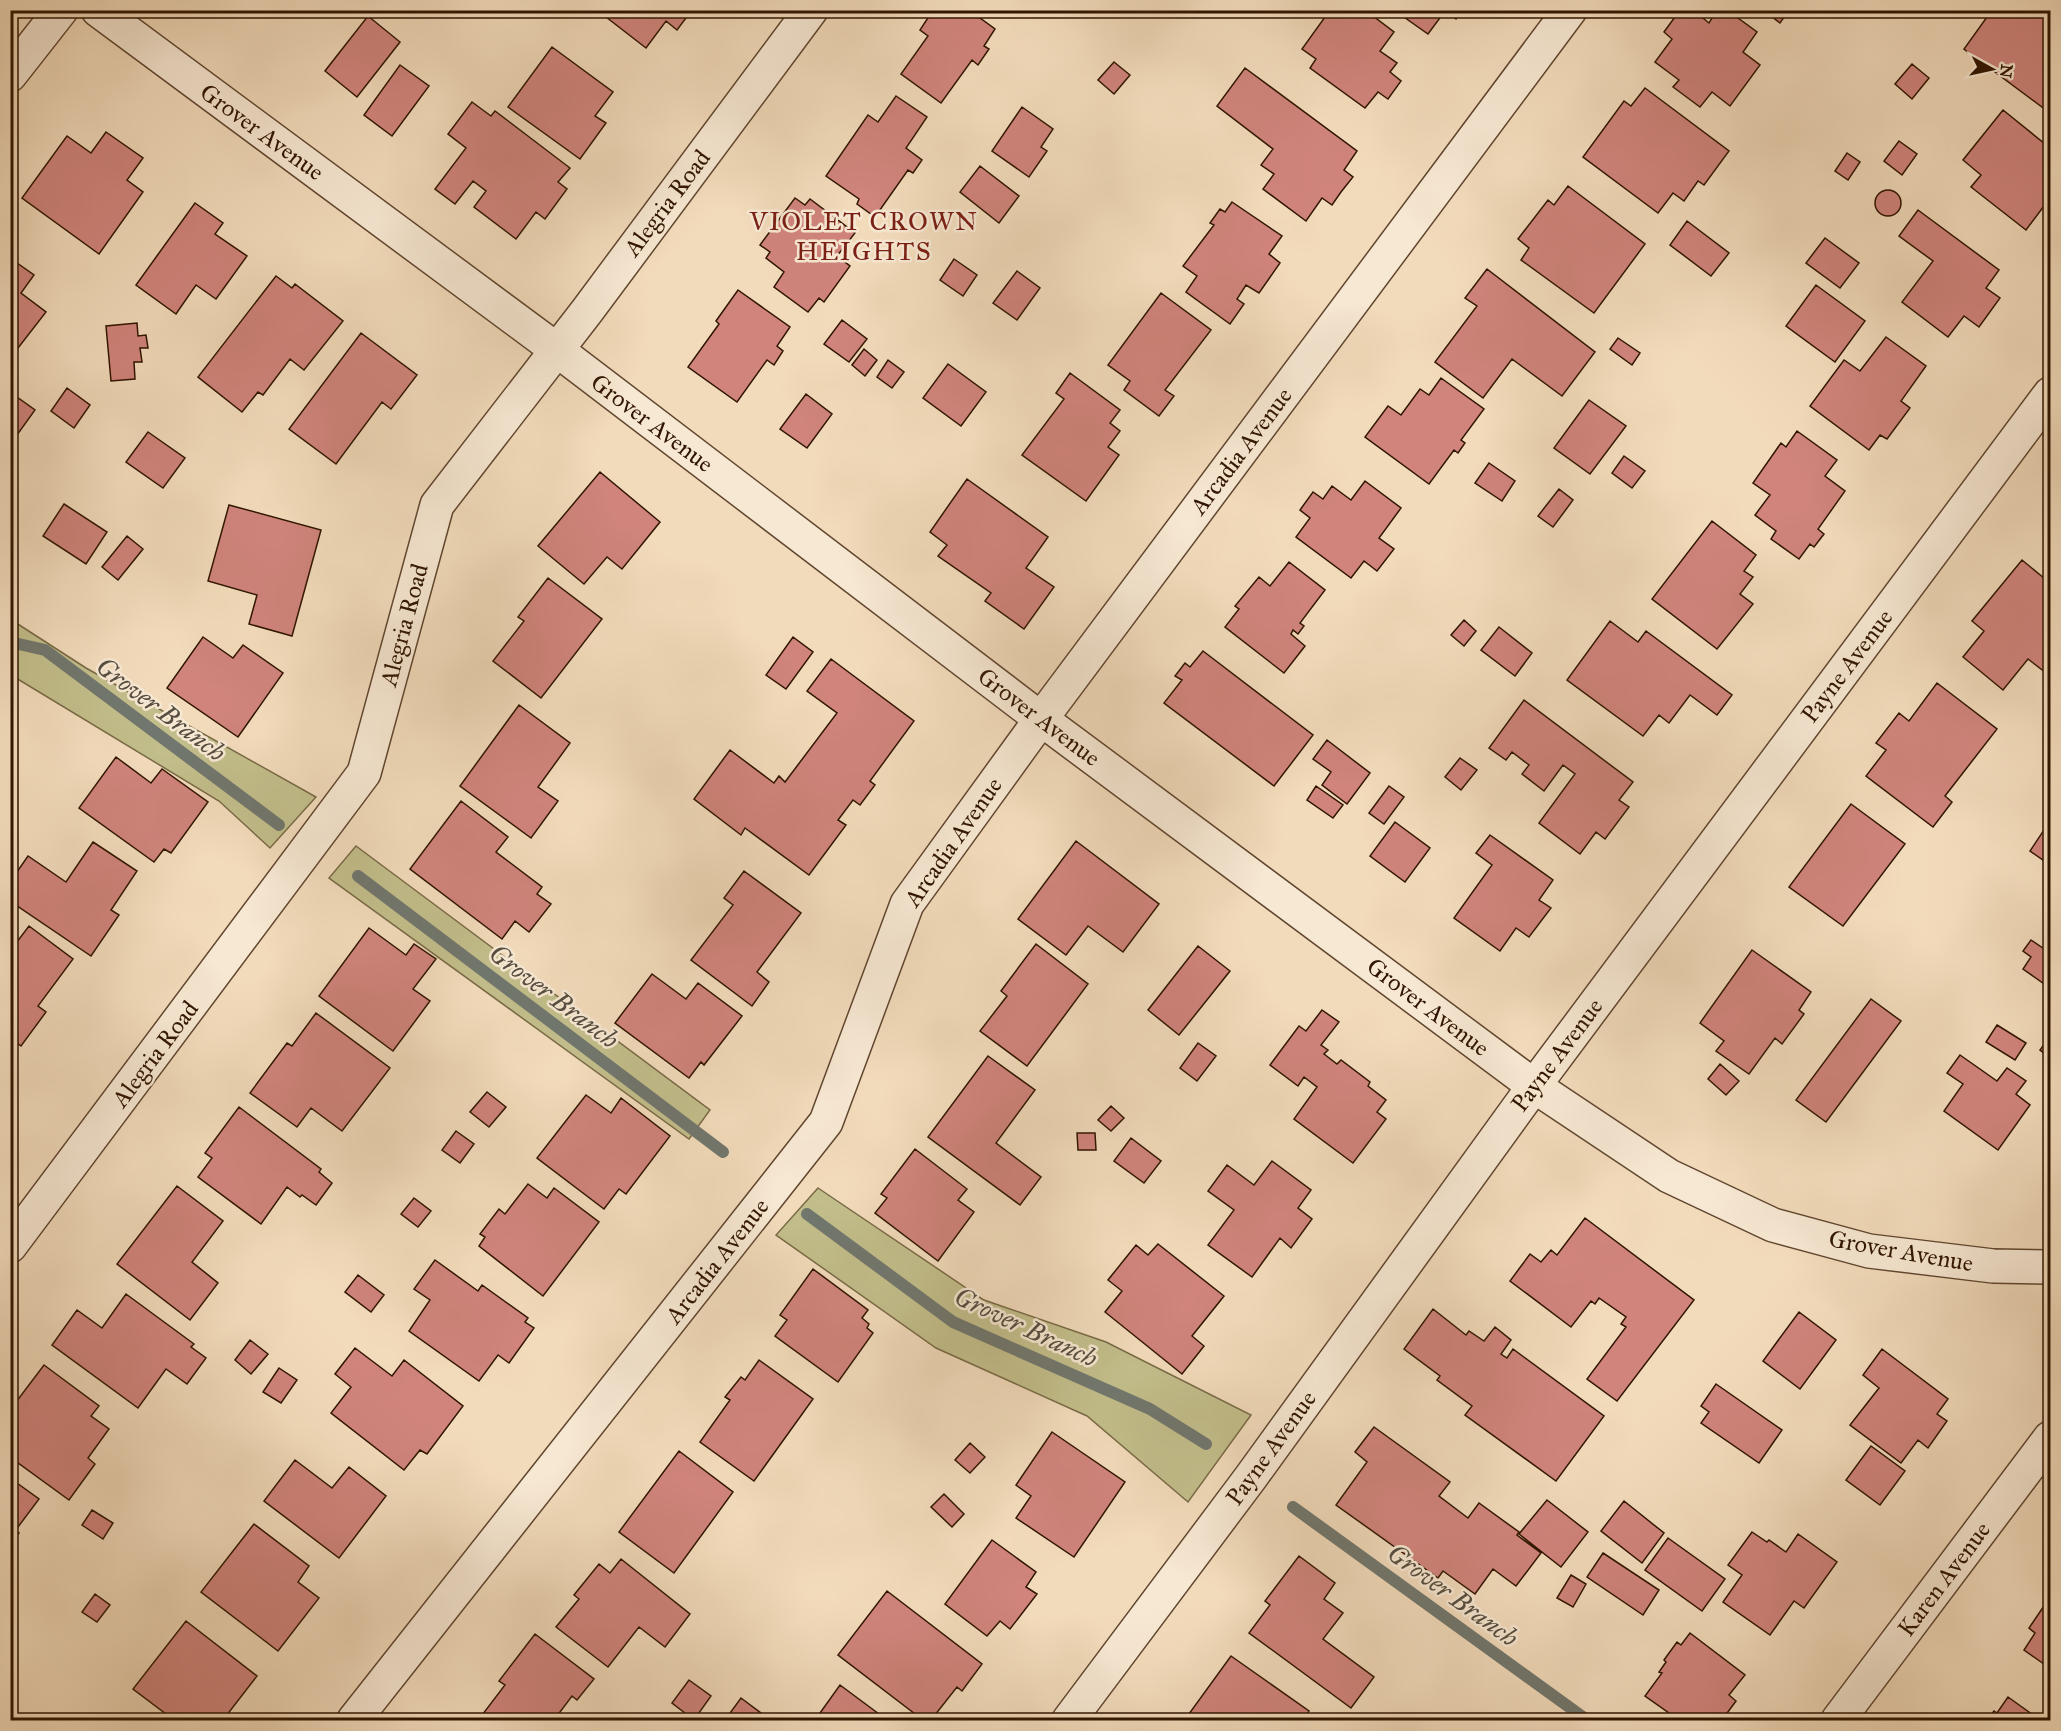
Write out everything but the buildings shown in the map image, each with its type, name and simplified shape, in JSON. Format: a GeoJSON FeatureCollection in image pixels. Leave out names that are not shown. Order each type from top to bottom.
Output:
{"type":"FeatureCollection","features":[{"type":"Feature","properties":{"kind":"street"},"geometry":{"type":"LineString","coordinates":[[10,75],[61,10]]}},
{"type":"Feature","properties":{"kind":"street","name":"Grover Avenue"},"geometry":{"type":"LineString","coordinates":[[98,10],[557,350],[1041,718],[1534,1086],[1669,1176],[1773,1225],[1869,1251],[1993,1266],[2050,1267]]}},
{"type":"Feature","properties":{"kind":"street","name":"Alegria Road"},"geometry":{"type":"LineString","coordinates":[[10,1246],[364,773],[437,505],[557,350],[811,10]]}},
{"type":"Feature","properties":{"kind":"street","name":"Arcadia Avenue"},"geometry":{"type":"LineString","coordinates":[[354,1720],[826,1122],[906,904],[1041,718],[1570,10]]}},
{"type":"Feature","properties":{"kind":"street","name":"Payne Avenue"},"geometry":{"type":"LineString","coordinates":[[1068,1720],[1251,1477],[1534,1086],[2050,394]]}},
{"type":"Feature","properties":{"kind":"street","name":"Karen Avenue"},"geometry":{"type":"LineString","coordinates":[[1838,1720],[2050,1438]]}},
{"type":"Feature","properties":{"kind":"shaded area"},"geometry":{"type":"Polygon","coordinates":[[[10,619],[86,668],[316,797],[270,848],[219,801],[11,675],[10,619]]]}},
{"type":"Feature","properties":{"kind":"shaded area"},"geometry":{"type":"Polygon","coordinates":[[[356,846],[710,1110],[689,1139],[329,878],[356,846]]]}},
{"type":"Feature","properties":{"kind":"shaded area"},"geometry":{"type":"Polygon","coordinates":[[[818,1188],[984,1300],[1106,1342],[1251,1415],[1188,1502],[1087,1416],[936,1348],[776,1235],[818,1188]]]}},
{"type":"Feature","properties":{"kind":"waterway","name":"Grover Branch"},"geometry":{"type":"LineString","coordinates":[[10,642],[45,650],[279,825]]}},
{"type":"Feature","properties":{"kind":"waterway","name":"Grover Branch"},"geometry":{"type":"LineString","coordinates":[[358,876],[723,1152]]}},
{"type":"Feature","properties":{"kind":"waterway","name":"Grover Branch"},"geometry":{"type":"LineString","coordinates":[[807,1214],[953,1322],[1150,1409],[1206,1444]]}},
{"type":"Feature","properties":{"kind":"waterway","name":"Grover Branch"},"geometry":{"type":"LineString","coordinates":[[1293,1507],[1587,1720]]}},
{"type":"Feature","properties":{"kind":"district","name":"VIOLET CROWN HEIGHTS"},"geometry":{"type":"Point","coordinates":[864,236]}}]}
